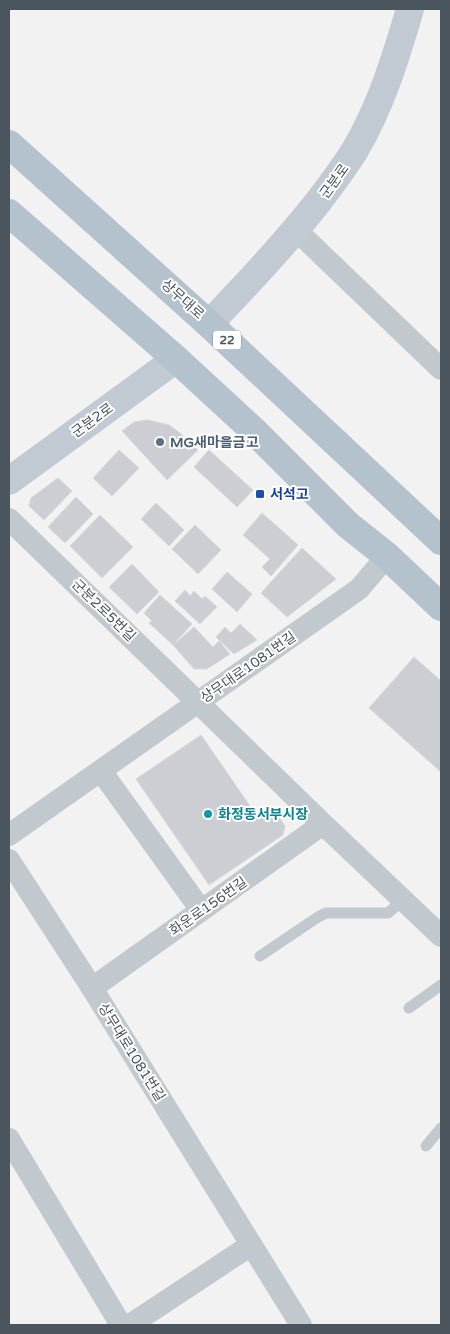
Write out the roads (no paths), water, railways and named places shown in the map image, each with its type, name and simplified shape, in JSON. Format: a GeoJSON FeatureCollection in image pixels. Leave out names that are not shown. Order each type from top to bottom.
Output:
{"type":"FeatureCollection","features":[{"type":"Feature","properties":{"kind":"main road","name":"상무대로"},"geometry":{"type":"LineString","coordinates":[[9,144],[210,324],[441,540]]}},
{"type":"Feature","properties":{"kind":"main road"},"geometry":{"type":"LineString","coordinates":[[9,213],[176,359],[253,430],[348,525],[387,556],[441,607]]}},
{"type":"Feature","properties":{"kind":"street","name":"군분로"},"geometry":{"type":"LineString","coordinates":[[210,324],[267,264],[296,230],[337,178],[360,142],[389,80],[410,9]]}},
{"type":"Feature","properties":{"kind":"street"},"geometry":{"type":"LineString","coordinates":[[296,230],[441,369]]}},
{"type":"Feature","properties":{"kind":"street","name":"군분2로"},"geometry":{"type":"LineString","coordinates":[[9,481],[176,359]]}},
{"type":"Feature","properties":{"kind":"street","name":"군분2로5번길"},"geometry":{"type":"LineString","coordinates":[[9,519],[198,702]]}},
{"type":"Feature","properties":{"kind":"street","name":"상무대로1081번길"},"geometry":{"type":"LineString","coordinates":[[9,835],[359,589],[387,556]]}},
{"type":"Feature","properties":{"kind":"street"},"geometry":{"type":"LineString","coordinates":[[198,702],[441,936]]}},
{"type":"Feature","properties":{"kind":"street"},"geometry":{"type":"LineString","coordinates":[[102,771],[202,910]]}},
{"type":"Feature","properties":{"kind":"street","name":"화운로156번길"},"geometry":{"type":"LineString","coordinates":[[92,988],[323,824]]}},
{"type":"Feature","properties":{"kind":"street","name":"상무대로1081번길"},"geometry":{"type":"LineString","coordinates":[[9,860],[92,988],[301,1325]]}},
{"type":"Feature","properties":{"kind":"street"},"geometry":{"type":"LineString","coordinates":[[9,1139],[121,1325]]}},
{"type":"Feature","properties":{"kind":"street"},"geometry":{"type":"LineString","coordinates":[[130,1325],[251,1245]]}},
{"type":"Feature","properties":{"kind":"lane"},"geometry":{"type":"LineString","coordinates":[[260,956],[318,916],[336,912],[388,913],[402,900]]}},
{"type":"Feature","properties":{"kind":"lane"},"geometry":{"type":"LineString","coordinates":[[409,1008],[441,985]]}},
{"type":"Feature","properties":{"kind":"lane"},"geometry":{"type":"LineString","coordinates":[[426,1146],[441,1128]]}},
{"type":"Feature","properties":{"kind":"place","name":"MG새마을금고"},"geometry":{"type":"Point","coordinates":[160,442]}},
{"type":"Feature","properties":{"kind":"place","name":"서석고"},"geometry":{"type":"Point","coordinates":[260,494]}},
{"type":"Feature","properties":{"kind":"place","name":"화정동서부시장"},"geometry":{"type":"Point","coordinates":[208,814]}}]}
